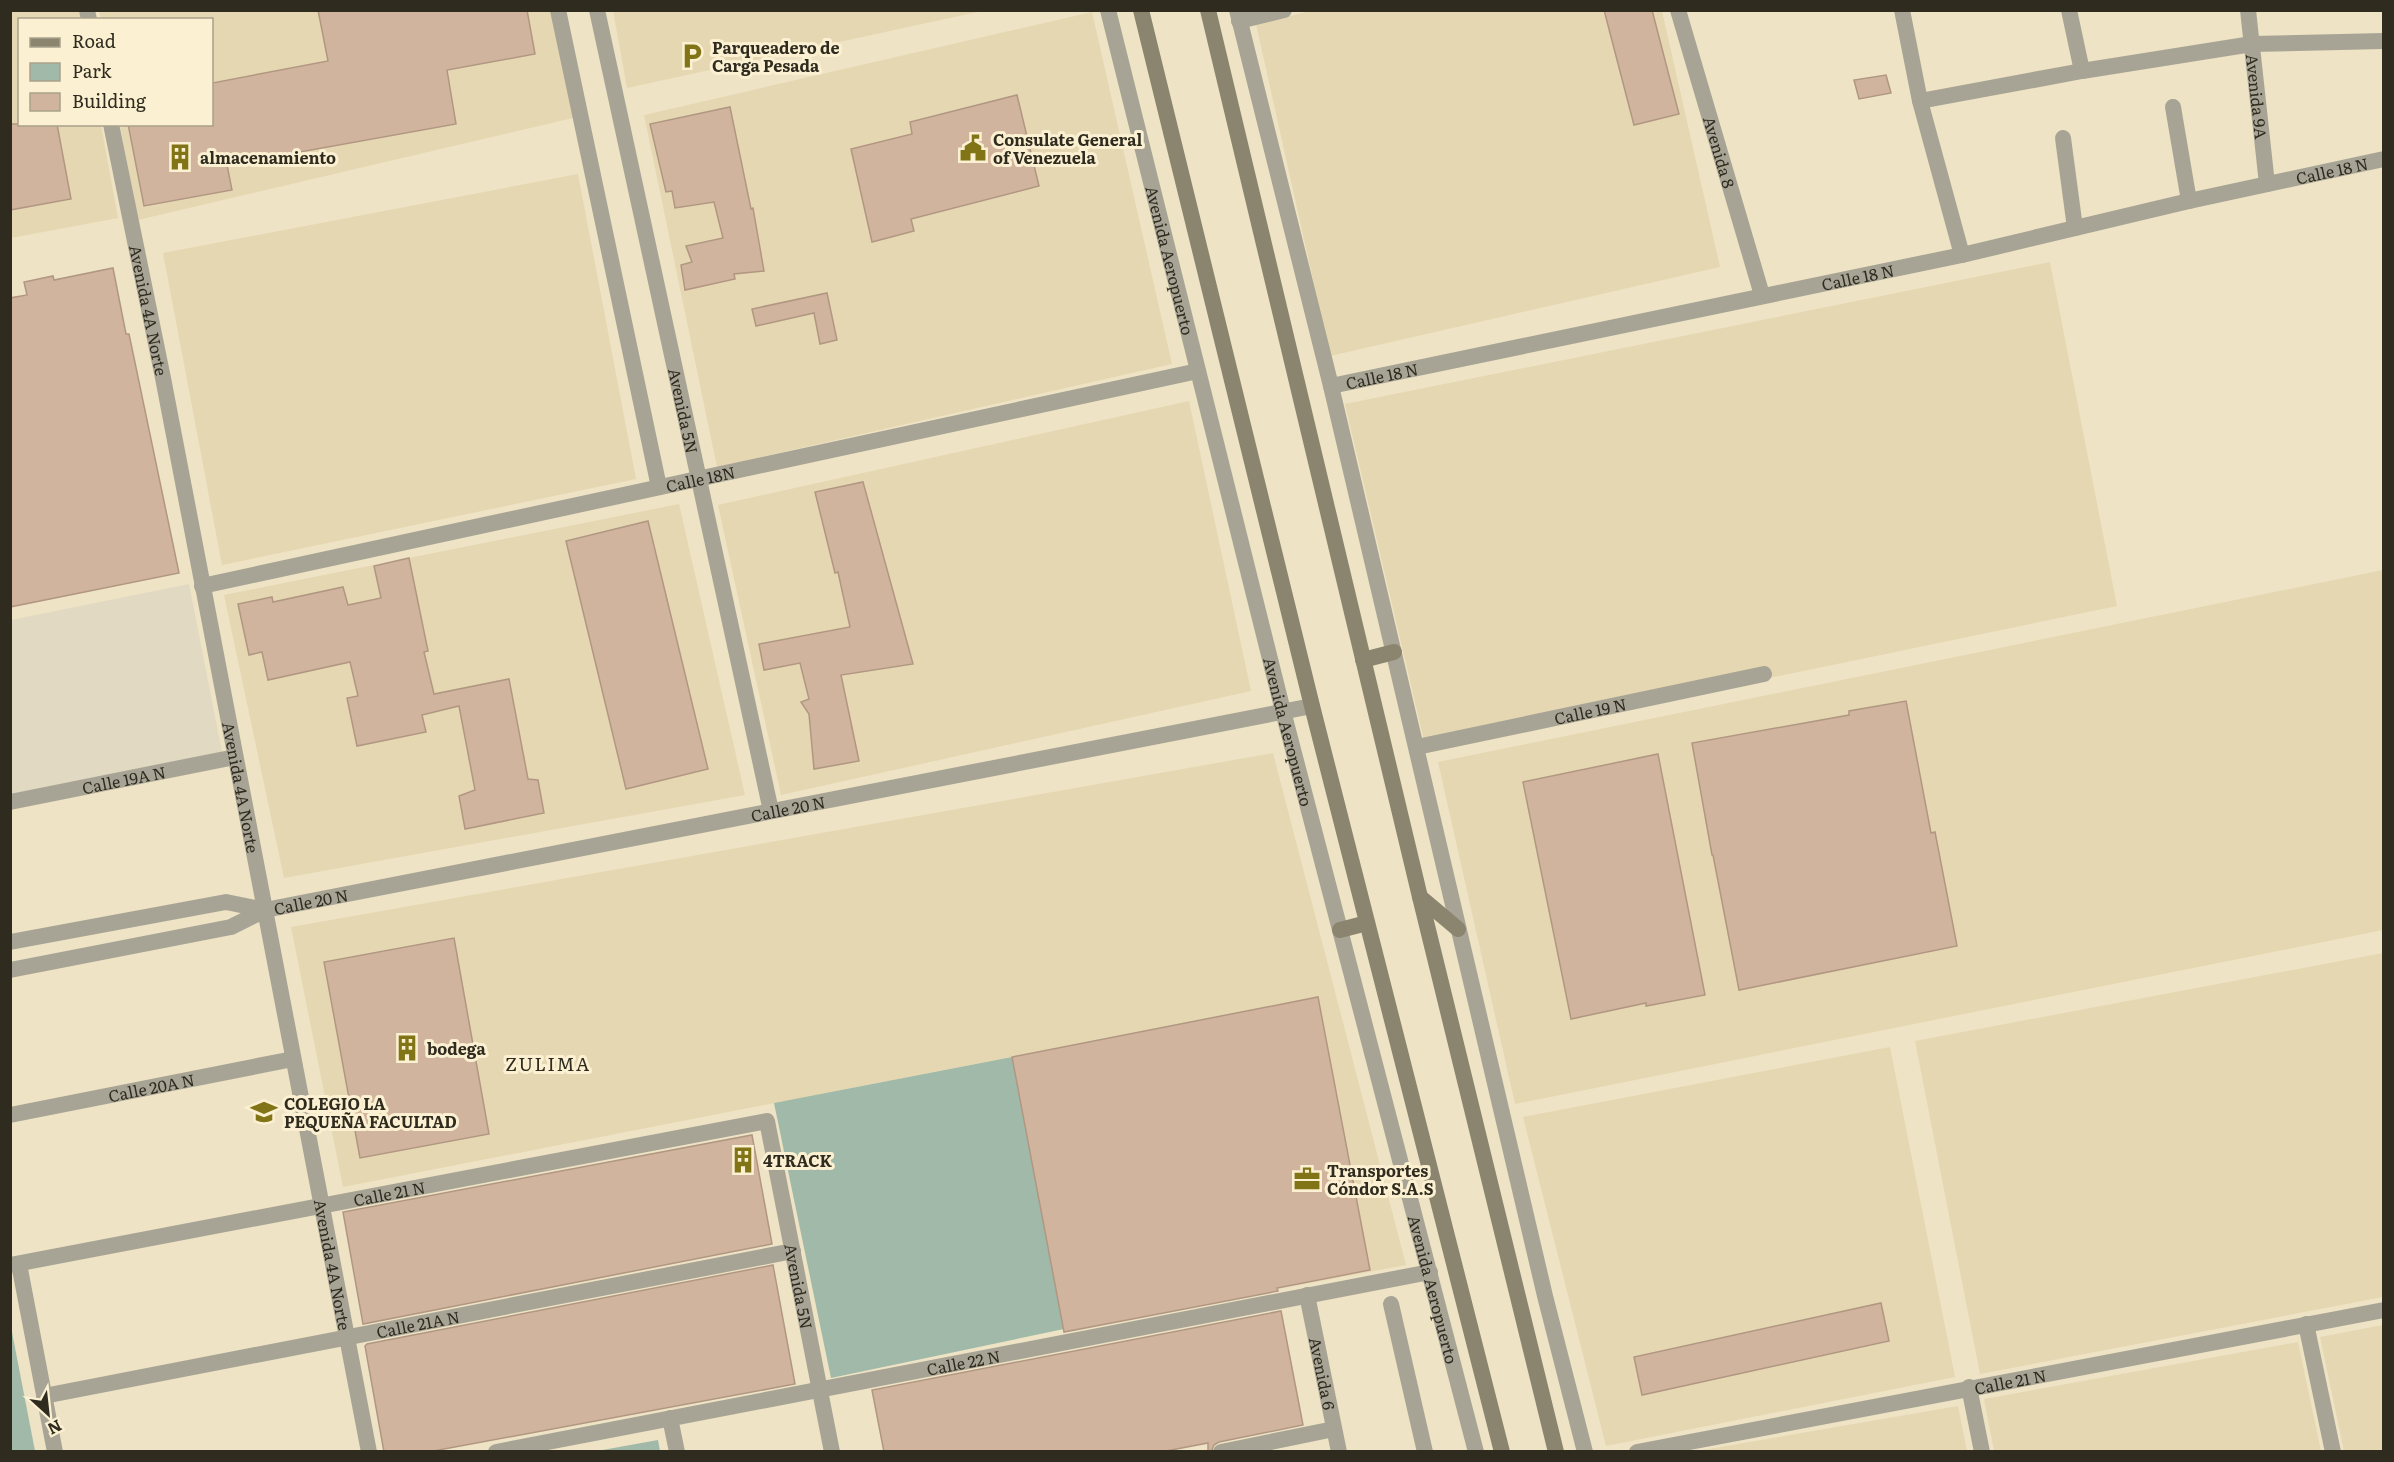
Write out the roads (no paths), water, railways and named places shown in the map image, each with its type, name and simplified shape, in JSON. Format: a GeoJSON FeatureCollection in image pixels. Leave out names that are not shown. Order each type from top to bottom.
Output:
{"type":"FeatureCollection","features":[{"type":"Feature","properties":{"kind":"main road","name":"Avenida Aeropuerto"},"geometry":{"type":"LineString","coordinates":[[1141,10],[1312,706],[1502,1452]]}},
{"type":"Feature","properties":{"kind":"main road"},"geometry":{"type":"LineString","coordinates":[[1208,10],[1420,897],[1556,1452]]}},
{"type":"Feature","properties":{"kind":"main road"},"geometry":{"type":"LineString","coordinates":[[1363,660],[1394,652]]}},
{"type":"Feature","properties":{"kind":"main road"},"geometry":{"type":"LineString","coordinates":[[1420,897],[1458,929]]}},
{"type":"Feature","properties":{"kind":"main road"},"geometry":{"type":"LineString","coordinates":[[1340,930],[1367,923]]}},
{"type":"Feature","properties":{"kind":"street"},"geometry":{"type":"LineString","coordinates":[[558,10],[659,487]]}},
{"type":"Feature","properties":{"kind":"street","name":"Avenida 5N"},"geometry":{"type":"LineString","coordinates":[[597,10],[697,479],[771,811]]}},
{"type":"Feature","properties":{"kind":"street","name":"Avenida Aeropuerto"},"geometry":{"type":"LineString","coordinates":[[1108,10],[1283,711],[1476,1452]]}},
{"type":"Feature","properties":{"kind":"street"},"geometry":{"type":"LineString","coordinates":[[1284,10],[1238,16],[1331,386],[1545,1296],[1585,1452]]}},
{"type":"Feature","properties":{"kind":"street","name":"Avenida 8"},"geometry":{"type":"LineString","coordinates":[[1678,10],[1762,295]]}},
{"type":"Feature","properties":{"kind":"street"},"geometry":{"type":"LineString","coordinates":[[1902,10],[1920,101],[1962,255]]}},
{"type":"Feature","properties":{"kind":"street"},"geometry":{"type":"LineString","coordinates":[[2069,10],[2082,71]]}},
{"type":"Feature","properties":{"kind":"street","name":"Avenida 9A"},"geometry":{"type":"LineString","coordinates":[[2248,10],[2267,184]]}},
{"type":"Feature","properties":{"kind":"street"},"geometry":{"type":"LineString","coordinates":[[1920,101],[2082,71],[2252,44],[2384,41]]}},
{"type":"Feature","properties":{"kind":"street"},"geometry":{"type":"LineString","coordinates":[[2173,107],[2189,201]]}},
{"type":"Feature","properties":{"kind":"street","name":"Avenida 4A Norte"},"geometry":{"type":"LineString","coordinates":[[111,126],[159,355],[369,1452]]}},
{"type":"Feature","properties":{"kind":"street"},"geometry":{"type":"LineString","coordinates":[[2063,138],[2075,228]]}},
{"type":"Feature","properties":{"kind":"street","name":"Calle 18 N"},"geometry":{"type":"LineString","coordinates":[[1331,386],[1962,255],[2189,201],[2384,159]]}},
{"type":"Feature","properties":{"kind":"street","name":"Calle 18N"},"geometry":{"type":"LineString","coordinates":[[202,586],[1198,372]]}},
{"type":"Feature","properties":{"kind":"street","name":"Calle 19 N"},"geometry":{"type":"LineString","coordinates":[[1417,747],[1764,675]]}},
{"type":"Feature","properties":{"kind":"street","name":"Calle 20 N"},"geometry":{"type":"LineString","coordinates":[[10,970],[231,927],[265,910],[1312,706]]}},
{"type":"Feature","properties":{"kind":"street","name":"Calle 19A N"},"geometry":{"type":"LineString","coordinates":[[10,802],[235,757]]}},
{"type":"Feature","properties":{"kind":"street","name":"Calle 20 N"},"geometry":{"type":"LineString","coordinates":[[10,942],[226,902],[265,910]]}},
{"type":"Feature","properties":{"kind":"street","name":"Calle 20A N"},"geometry":{"type":"LineString","coordinates":[[10,1114],[293,1059]]}},
{"type":"Feature","properties":{"kind":"street","name":"Avenida 5N"},"geometry":{"type":"LineString","coordinates":[[767,1121],[832,1452]]}},
{"type":"Feature","properties":{"kind":"street","name":"Calle 21 N"},"geometry":{"type":"LineString","coordinates":[[15,1264],[767,1121]]}},
{"type":"Feature","properties":{"kind":"street","name":"Calle 21A N"},"geometry":{"type":"LineString","coordinates":[[44,1396],[793,1251]]}},
{"type":"Feature","properties":{"kind":"street"},"geometry":{"type":"LineString","coordinates":[[15,1264],[55,1452]]}},
{"type":"Feature","properties":{"kind":"street","name":"Calle 22 N"},"geometry":{"type":"LineString","coordinates":[[496,1452],[1430,1272]]}},
{"type":"Feature","properties":{"kind":"street","name":"Avenida 6"},"geometry":{"type":"LineString","coordinates":[[1307,1295],[1339,1452]]}},
{"type":"Feature","properties":{"kind":"street"},"geometry":{"type":"LineString","coordinates":[[1391,1304],[1425,1452]]}},
{"type":"Feature","properties":{"kind":"street","name":"Calle 21 N"},"geometry":{"type":"LineString","coordinates":[[1637,1452],[2384,1310]]}},
{"type":"Feature","properties":{"kind":"street"},"geometry":{"type":"LineString","coordinates":[[2306,1324],[2332,1452]]}},
{"type":"Feature","properties":{"kind":"street"},"geometry":{"type":"LineString","coordinates":[[1969,1388],[1982,1452]]}},
{"type":"Feature","properties":{"kind":"street"},"geometry":{"type":"LineString","coordinates":[[670,1418],[677,1452]]}},
{"type":"Feature","properties":{"kind":"street"},"geometry":{"type":"LineString","coordinates":[[1221,1452],[1334,1430]]}},
{"type":"Feature","properties":{"kind":"place","name":"Parqueadero de Carga Pesada"},"geometry":{"type":"Point","coordinates":[692,56]}},
{"type":"Feature","properties":{"kind":"place","name":"Consulate General of Venezuela"},"geometry":{"type":"Point","coordinates":[973,148]}},
{"type":"Feature","properties":{"kind":"place","name":"almacenamiento"},"geometry":{"type":"Point","coordinates":[180,157]}},
{"type":"Feature","properties":{"kind":"place","name":"bodega"},"geometry":{"type":"Point","coordinates":[407,1048]}},
{"type":"Feature","properties":{"kind":"place","name":"COLEGIO LA PEQUEÑA FACULTAD"},"geometry":{"type":"Point","coordinates":[264,1112]}},
{"type":"Feature","properties":{"kind":"place","name":"4TRACK"},"geometry":{"type":"Point","coordinates":[743,1160]}},
{"type":"Feature","properties":{"kind":"place","name":"Transportes Cóndor S.A.S"},"geometry":{"type":"Point","coordinates":[1307,1179]}},
{"type":"Feature","properties":{"kind":"district","name":"ZULIMA"},"geometry":{"type":"Point","coordinates":[548,1063]}}]}
